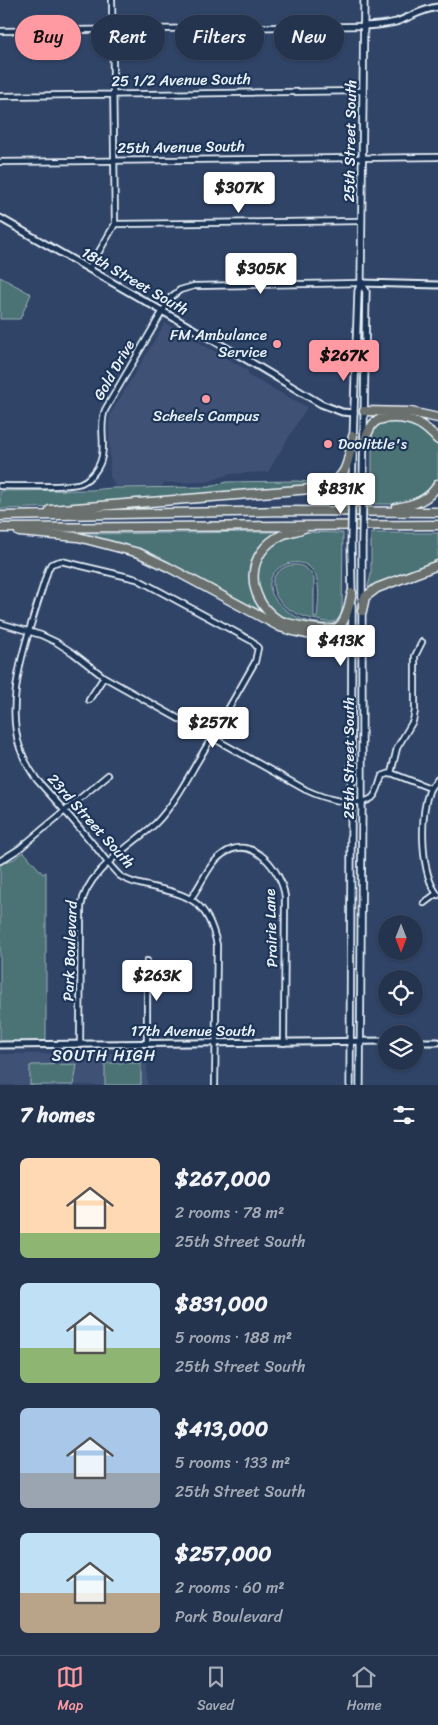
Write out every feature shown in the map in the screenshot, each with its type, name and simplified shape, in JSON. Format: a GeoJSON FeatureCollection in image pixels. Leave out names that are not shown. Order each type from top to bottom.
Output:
{"type":"FeatureCollection","features":[{"type":"Feature","properties":{"kind":"highway"},"geometry":{"type":"LineString","coordinates":[[364,412],[411,412],[438,418]]}},
{"type":"Feature","properties":{"kind":"highway"},"geometry":{"type":"LineString","coordinates":[[364,443],[373,423],[386,418],[414,420],[423,424],[438,440]]}},
{"type":"Feature","properties":{"kind":"highway"},"geometry":{"type":"LineString","coordinates":[[0,515],[324,488],[332,484],[345,471],[353,436]]}},
{"type":"Feature","properties":{"kind":"highway"},"geometry":{"type":"LineString","coordinates":[[377,511],[411,505],[424,500],[438,484]]}},
{"type":"Feature","properties":{"kind":"highway"},"geometry":{"type":"LineString","coordinates":[[0,515],[287,511],[438,512]]}},
{"type":"Feature","properties":{"kind":"highway"},"geometry":{"type":"LineString","coordinates":[[0,530],[438,525]]}},
{"type":"Feature","properties":{"kind":"highway"},"geometry":{"type":"LineString","coordinates":[[313,526],[282,535],[267,546],[257,559],[253,584],[258,598],[265,609],[279,620],[305,627],[331,630],[338,628],[342,624],[352,593]]}},
{"type":"Feature","properties":{"kind":"highway"},"geometry":{"type":"LineString","coordinates":[[0,530],[78,537],[119,547],[139,553],[168,567],[280,627],[310,635],[361,636]]}},
{"type":"Feature","properties":{"kind":"highway"},"geometry":{"type":"LineString","coordinates":[[362,611],[365,597],[377,588],[438,565]]}},
{"type":"Feature","properties":{"kind":"main road","name":"25th Street South"},"geometry":{"type":"LineString","coordinates":[[350,1085],[351,544],[358,290],[361,283],[364,0]]}},
{"type":"Feature","properties":{"kind":"main road","name":"25th Street South"},"geometry":{"type":"LineString","coordinates":[[360,1085],[361,636],[366,291],[361,283]]}},
{"type":"Feature","properties":{"kind":"main road","name":"18th Street South"},"geometry":{"type":"LineString","coordinates":[[354,413],[364,412]]}},
{"type":"Feature","properties":{"kind":"street"},"geometry":{"type":"LineString","coordinates":[[112,0],[112,15]]}},
{"type":"Feature","properties":{"kind":"street"},"geometry":{"type":"LineString","coordinates":[[165,28],[364,26],[395,22],[415,13],[438,7]]}},
{"type":"Feature","properties":{"kind":"street"},"geometry":{"type":"LineString","coordinates":[[0,31],[91,29]]}},
{"type":"Feature","properties":{"kind":"street"},"geometry":{"type":"LineString","coordinates":[[90,270],[116,224],[112,60]]}},
{"type":"Feature","properties":{"kind":"street","name":"25 1/2 Avenue South"},"geometry":{"type":"LineString","coordinates":[[0,96],[363,92]]}},
{"type":"Feature","properties":{"kind":"street","name":"25th Avenue South"},"geometry":{"type":"LineString","coordinates":[[0,162],[438,157]]}},
{"type":"Feature","properties":{"kind":"street","name":"18th Street South"},"geometry":{"type":"LineString","coordinates":[[0,218],[321,404],[342,412],[354,413]]}},
{"type":"Feature","properties":{"kind":"street"},"geometry":{"type":"LineString","coordinates":[[116,224],[361,221]]}},
{"type":"Feature","properties":{"kind":"street"},"geometry":{"type":"LineString","coordinates":[[361,283],[438,285]]}},
{"type":"Feature","properties":{"kind":"street","name":"Gold Drive"},"geometry":{"type":"LineString","coordinates":[[0,486],[75,484],[87,480],[93,474],[102,454],[102,424],[105,410],[162,311],[171,297],[180,290],[192,286],[361,283]]}},
{"type":"Feature","properties":{"kind":"street","name":"23rd Street South"},"geometry":{"type":"LineString","coordinates":[[191,898],[168,890],[136,884],[118,874],[37,780],[30,770],[16,732],[14,709],[19,669],[48,570],[51,564],[61,561],[137,579],[234,632]]}},
{"type":"Feature","properties":{"kind":"street"},"geometry":{"type":"LineString","coordinates":[[0,623],[42,635],[73,653],[104,677],[306,790],[324,798],[362,801],[373,797],[382,776],[391,773],[430,788]]}},
{"type":"Feature","properties":{"kind":"street","name":"Park Boulevard"},"geometry":{"type":"LineString","coordinates":[[80,1045],[80,907],[82,901],[89,885],[99,872],[155,823],[171,804],[186,783],[212,737],[257,657],[258,648],[255,644],[234,632]]}},
{"type":"Feature","properties":{"kind":"street"},"geometry":{"type":"LineString","coordinates":[[391,773],[397,748],[413,721],[415,711],[415,656],[422,642]]}},
{"type":"Feature","properties":{"kind":"street"},"geometry":{"type":"LineString","coordinates":[[89,700],[104,677]]}},
{"type":"Feature","properties":{"kind":"street"},"geometry":{"type":"LineString","coordinates":[[0,861],[19,849],[108,775]]}},
{"type":"Feature","properties":{"kind":"street"},"geometry":{"type":"LineString","coordinates":[[424,903],[437,894],[426,871],[424,858],[427,798],[430,788],[438,778]]}},
{"type":"Feature","properties":{"kind":"street","name":"Prairie Lane"},"geometry":{"type":"LineString","coordinates":[[191,898],[213,862],[224,852],[234,849],[244,848],[261,855],[270,863],[280,877],[284,886],[285,897],[284,1043]]}},
{"type":"Feature","properties":{"kind":"street"},"geometry":{"type":"LineString","coordinates":[[191,898],[203,911],[211,924],[217,946],[215,1085]]}},
{"type":"Feature","properties":{"kind":"street"},"geometry":{"type":"LineString","coordinates":[[146,961],[147,1044]]}},
{"type":"Feature","properties":{"kind":"street","name":"17th Avenue South"},"geometry":{"type":"LineString","coordinates":[[0,1045],[378,1041]]}},
{"type":"Feature","properties":{"kind":"street"},"geometry":{"type":"LineString","coordinates":[[423,1042],[438,1042]]}},
{"type":"Feature","properties":{"kind":"shaded area","name":"Scheels Campus"},"geometry":{"type":"Polygon","coordinates":[[[165,323],[247,370],[249,376],[307,407],[268,472],[229,474],[208,482],[164,483],[161,487],[115,486],[110,476],[109,423],[111,413],[165,323]]]}},
{"type":"Feature","properties":{"kind":"shaded area"},"geometry":{"type":"Polygon","coordinates":[[[147,1053],[147,1085],[0,1085],[0,1054],[147,1053]]]}},
{"type":"Feature","properties":{"kind":"green space"},"geometry":{"type":"Polygon","coordinates":[[[0,277],[31,294],[20,319],[0,319],[0,277]]]}},
{"type":"Feature","properties":{"kind":"green space"},"geometry":{"type":"Polygon","coordinates":[[[387,421],[410,422],[433,437],[438,444],[438,481],[424,497],[405,504],[372,504],[372,435],[377,424],[387,421]]]}},
{"type":"Feature","properties":{"kind":"green space"},"geometry":{"type":"Polygon","coordinates":[[[296,481],[325,483],[323,486],[68,507],[0,509],[0,491],[209,487],[227,482],[296,481]]]}},
{"type":"Feature","properties":{"kind":"green space"},"geometry":{"type":"Polygon","coordinates":[[[274,532],[276,535],[251,575],[273,619],[271,621],[188,575],[87,537],[87,534],[274,532]]]}},
{"type":"Feature","properties":{"kind":"green space"},"geometry":{"type":"Polygon","coordinates":[[[311,532],[343,533],[342,611],[336,621],[325,622],[298,614],[285,606],[276,595],[273,579],[277,573],[288,566],[300,565],[314,579],[314,617],[317,618],[318,584],[311,568],[301,563],[290,563],[280,568],[272,576],[270,587],[275,599],[295,616],[307,621],[320,623],[338,622],[327,627],[318,627],[286,619],[274,613],[259,588],[259,565],[263,555],[280,539],[293,534],[311,532]]]}},
{"type":"Feature","properties":{"kind":"green space"},"geometry":{"type":"Polygon","coordinates":[[[371,533],[438,533],[438,564],[369,588],[371,533]]]}},
{"type":"Feature","properties":{"kind":"green space"},"geometry":{"type":"Polygon","coordinates":[[[24,852],[43,874],[46,872],[46,1041],[0,1042],[0,864],[14,859],[24,852]]]}},
{"type":"Feature","properties":{"kind":"green space"},"geometry":{"type":"Polygon","coordinates":[[[105,1063],[141,1063],[141,1085],[105,1085],[105,1063]]]}},
{"type":"Feature","properties":{"kind":"green space"},"geometry":{"type":"Polygon","coordinates":[[[77,1064],[74,1085],[30,1085],[30,1066],[32,1065],[77,1064]]]}},
{"type":"Feature","properties":{"kind":"place","name":"FM Ambulance Service"},"geometry":{"type":"Point","coordinates":[277,344]}},
{"type":"Feature","properties":{"kind":"place","name":"Scheels Campus"},"geometry":{"type":"Point","coordinates":[206,399]}},
{"type":"Feature","properties":{"kind":"place","name":"Doolittle's"},"geometry":{"type":"Point","coordinates":[328,444]}},
{"type":"Feature","properties":{"kind":"district","name":"SOUTH HIGH"},"geometry":{"type":"Point","coordinates":[104,1055]}}]}
